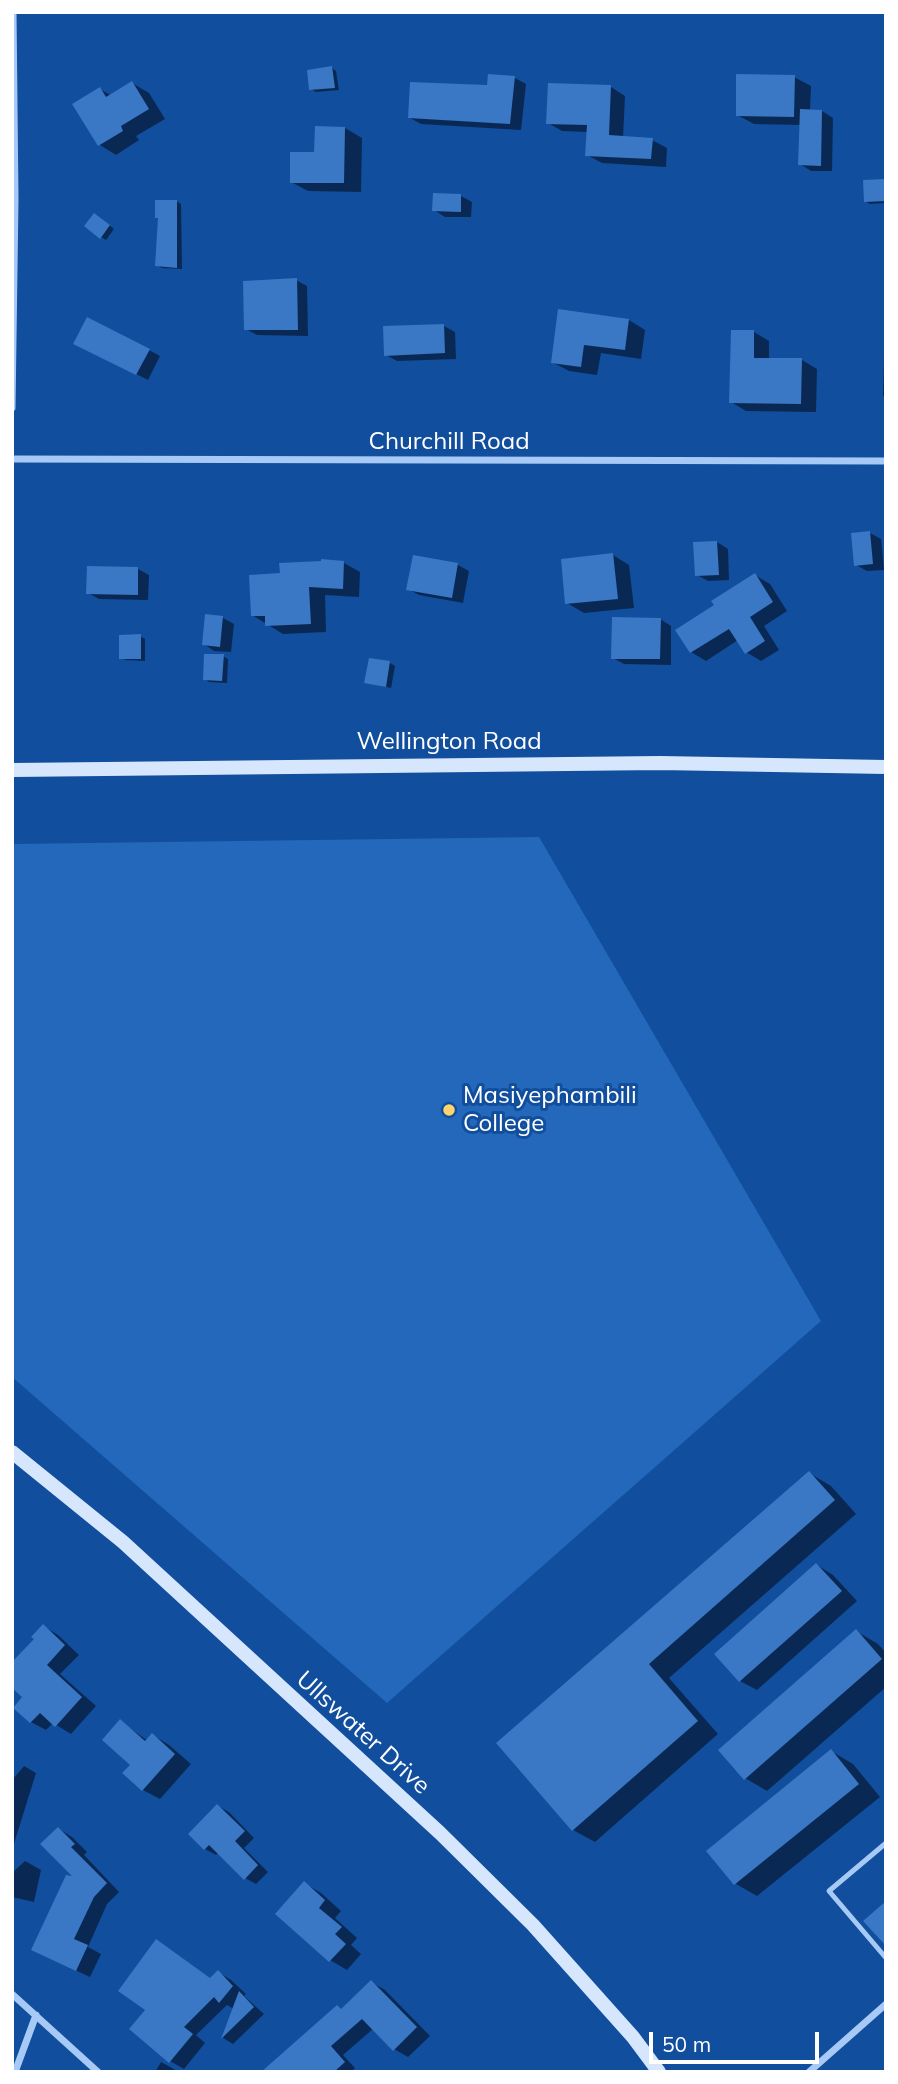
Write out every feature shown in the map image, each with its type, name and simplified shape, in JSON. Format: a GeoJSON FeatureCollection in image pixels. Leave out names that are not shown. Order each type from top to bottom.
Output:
{"type":"FeatureCollection","features":[{"type":"Feature","properties":{"kind":"street"},"geometry":{"type":"LineString","coordinates":[[12,408],[15,199],[13,12]]}},
{"type":"Feature","properties":{"kind":"street","name":"Churchill Road"},"geometry":{"type":"LineString","coordinates":[[12,459],[886,461]]}},
{"type":"Feature","properties":{"kind":"street","name":"Wellington Road"},"geometry":{"type":"LineString","coordinates":[[12,770],[646,763],[886,767]]}},
{"type":"Feature","properties":{"kind":"street","name":"Ullswater Drive"},"geometry":{"type":"LineString","coordinates":[[12,1451],[123,1542],[440,1833],[533,1925],[633,2037],[659,2072]]}},
{"type":"Feature","properties":{"kind":"street"},"geometry":{"type":"LineString","coordinates":[[12,1994],[98,2072]]}},
{"type":"Feature","properties":{"kind":"street"},"geometry":{"type":"LineString","coordinates":[[809,2072],[886,2004]]}},
{"type":"Feature","properties":{"kind":"street"},"geometry":{"type":"LineString","coordinates":[[15,2072],[36,2015]]}},
{"type":"Feature","properties":{"kind":"lane"},"geometry":{"type":"LineString","coordinates":[[886,1843],[829,1891],[886,1958]]}},
{"type":"Feature","properties":{"kind":"shaded area"},"geometry":{"type":"Polygon","coordinates":[[[539,837],[821,1321],[387,1703],[12,1377],[12,844],[539,837]]]}},
{"type":"Feature","properties":{"kind":"building"},"geometry":{"type":"Polygon","coordinates":[[[332,66],[335,88],[309,90],[307,70],[332,66]]]}},
{"type":"Feature","properties":{"kind":"building"},"geometry":{"type":"Polygon","coordinates":[[[488,74],[515,76],[510,124],[408,118],[410,82],[487,85],[488,74]]]}},
{"type":"Feature","properties":{"kind":"building"},"geometry":{"type":"Polygon","coordinates":[[[736,74],[795,75],[794,117],[736,116],[736,74]]]}},
{"type":"Feature","properties":{"kind":"building"},"geometry":{"type":"Polygon","coordinates":[[[132,81],[149,109],[121,126],[123,131],[98,146],[72,104],[100,87],[106,97],[132,81]]]}},
{"type":"Feature","properties":{"kind":"building"},"geometry":{"type":"Polygon","coordinates":[[[548,83],[611,85],[609,135],[653,138],[651,159],[585,156],[587,125],[546,124],[548,83]]]}},
{"type":"Feature","properties":{"kind":"building"},"geometry":{"type":"Polygon","coordinates":[[[800,109],[822,110],[821,166],[798,165],[800,109]]]}},
{"type":"Feature","properties":{"kind":"building"},"geometry":{"type":"Polygon","coordinates":[[[315,126],[345,127],[344,183],[290,183],[290,152],[314,152],[315,126]]]}},
{"type":"Feature","properties":{"kind":"building"},"geometry":{"type":"Polygon","coordinates":[[[884,179],[886,201],[864,202],[863,180],[884,179]]]}},
{"type":"Feature","properties":{"kind":"building"},"geometry":{"type":"Polygon","coordinates":[[[433,193],[461,194],[461,212],[432,211],[433,193]]]}},
{"type":"Feature","properties":{"kind":"building"},"geometry":{"type":"Polygon","coordinates":[[[155,200],[177,200],[177,268],[155,266],[158,218],[155,218],[155,200]]]}},
{"type":"Feature","properties":{"kind":"building"},"geometry":{"type":"Polygon","coordinates":[[[94,213],[110,225],[100,239],[84,226],[94,213]]]}},
{"type":"Feature","properties":{"kind":"building"},"geometry":{"type":"Polygon","coordinates":[[[297,278],[298,330],[244,330],[243,281],[297,278]]]}},
{"type":"Feature","properties":{"kind":"building"},"geometry":{"type":"Polygon","coordinates":[[[558,309],[629,319],[625,350],[584,345],[581,367],[551,363],[558,309]]]}},
{"type":"Feature","properties":{"kind":"building"},"geometry":{"type":"Polygon","coordinates":[[[87,317],[150,349],[136,375],[73,344],[87,317]]]}},
{"type":"Feature","properties":{"kind":"building"},"geometry":{"type":"Polygon","coordinates":[[[444,324],[445,353],[384,356],[383,326],[444,324]]]}},
{"type":"Feature","properties":{"kind":"building"},"geometry":{"type":"Polygon","coordinates":[[[731,330],[754,330],[754,358],[802,358],[801,404],[729,403],[731,330]]]}},
{"type":"Feature","properties":{"kind":"building"},"geometry":{"type":"Polygon","coordinates":[[[870,531],[873,564],[854,566],[851,533],[870,531]]]}},
{"type":"Feature","properties":{"kind":"building"},"geometry":{"type":"Polygon","coordinates":[[[717,541],[719,575],[695,576],[693,542],[717,541]]]}},
{"type":"Feature","properties":{"kind":"building"},"geometry":{"type":"Polygon","coordinates":[[[613,553],[618,599],[565,604],[561,559],[613,553]]]}},
{"type":"Feature","properties":{"kind":"building"},"geometry":{"type":"Polygon","coordinates":[[[413,555],[458,563],[452,598],[406,590],[413,555]]]}},
{"type":"Feature","properties":{"kind":"building"},"geometry":{"type":"Polygon","coordinates":[[[321,559],[344,561],[343,589],[309,587],[311,624],[265,626],[265,616],[251,616],[249,575],[280,573],[279,563],[321,559]]]}},
{"type":"Feature","properties":{"kind":"building"},"geometry":{"type":"Polygon","coordinates":[[[87,566],[138,567],[138,595],[86,594],[87,566]]]}},
{"type":"Feature","properties":{"kind":"building"},"geometry":{"type":"Polygon","coordinates":[[[755,573],[773,602],[750,617],[765,641],[745,654],[729,629],[690,653],[675,630],[714,605],[711,601],[755,573]]]}},
{"type":"Feature","properties":{"kind":"building"},"geometry":{"type":"Polygon","coordinates":[[[205,614],[223,616],[220,647],[202,645],[205,614]]]}},
{"type":"Feature","properties":{"kind":"building"},"geometry":{"type":"Polygon","coordinates":[[[612,617],[661,618],[660,659],[611,659],[612,617]]]}},
{"type":"Feature","properties":{"kind":"building"},"geometry":{"type":"Polygon","coordinates":[[[141,634],[141,659],[119,659],[119,635],[141,634]]]}},
{"type":"Feature","properties":{"kind":"building"},"geometry":{"type":"Polygon","coordinates":[[[204,654],[224,654],[222,681],[203,680],[204,654]]]}},
{"type":"Feature","properties":{"kind":"building"},"geometry":{"type":"Polygon","coordinates":[[[369,658],[390,661],[386,687],[364,683],[369,658]]]}},
{"type":"Feature","properties":{"kind":"building"},"geometry":{"type":"Polygon","coordinates":[[[809,1471],[835,1500],[649,1664],[698,1721],[572,1831],[496,1743],[809,1471]]]}},
{"type":"Feature","properties":{"kind":"building"},"geometry":{"type":"Polygon","coordinates":[[[816,1563],[842,1591],[739,1682],[714,1654],[816,1563]]]}},
{"type":"Feature","properties":{"kind":"building"},"geometry":{"type":"Polygon","coordinates":[[[43,1624],[65,1645],[47,1665],[82,1697],[55,1727],[40,1713],[30,1723],[13,1708],[22,1697],[12,1688],[12,1662],[34,1639],[31,1637],[43,1624]]]}},
{"type":"Feature","properties":{"kind":"building"},"geometry":{"type":"Polygon","coordinates":[[[856,1629],[882,1659],[744,1780],[718,1750],[856,1629]]]}},
{"type":"Feature","properties":{"kind":"building"},"geometry":{"type":"Polygon","coordinates":[[[120,1719],[145,1741],[152,1733],[175,1754],[142,1791],[122,1773],[130,1765],[102,1740],[120,1719]]]}},
{"type":"Feature","properties":{"kind":"building"},"geometry":{"type":"Polygon","coordinates":[[[831,1749],[859,1784],[734,1885],[706,1851],[831,1749]]]}},
{"type":"Feature","properties":{"kind":"building"},"geometry":{"type":"Polygon","coordinates":[[[217,1804],[245,1831],[235,1841],[258,1865],[244,1880],[209,1845],[204,1850],[188,1834],[217,1804]]]}},
{"type":"Feature","properties":{"kind":"building"},"geometry":{"type":"Polygon","coordinates":[[[58,1827],[75,1844],[71,1847],[107,1883],[94,1897],[74,1939],[88,1945],[76,1971],[31,1950],[66,1875],[72,1876],[40,1844],[58,1827]]]}},
{"type":"Feature","properties":{"kind":"building"},"geometry":{"type":"Polygon","coordinates":[[[304,1881],[325,1900],[319,1908],[342,1927],[335,1934],[346,1944],[329,1962],[275,1914],[304,1881]]]}},
{"type":"Feature","properties":{"kind":"building"},"geometry":{"type":"Polygon","coordinates":[[[886,1901],[886,1946],[863,1921],[886,1901]]]}},
{"type":"Feature","properties":{"kind":"building"},"geometry":{"type":"Polygon","coordinates":[[[156,1939],[210,1978],[218,1970],[233,1986],[219,2003],[214,1997],[184,2027],[193,2034],[169,2063],[129,2029],[145,2010],[118,1991],[156,1939]]]}},
{"type":"Feature","properties":{"kind":"building"},"geometry":{"type":"Polygon","coordinates":[[[371,1980],[417,2027],[393,2051],[362,2019],[331,2046],[345,2062],[334,2072],[261,2072],[337,2005],[341,2009],[371,1980]]]}},
{"type":"Feature","properties":{"kind":"building"},"geometry":{"type":"Polygon","coordinates":[[[239,1991],[254,2007],[221,2039],[239,1991]]]}},
{"type":"Feature","properties":{"kind":"place","name":"Masiyephambili College"},"geometry":{"type":"Point","coordinates":[449,1110]}}]}
